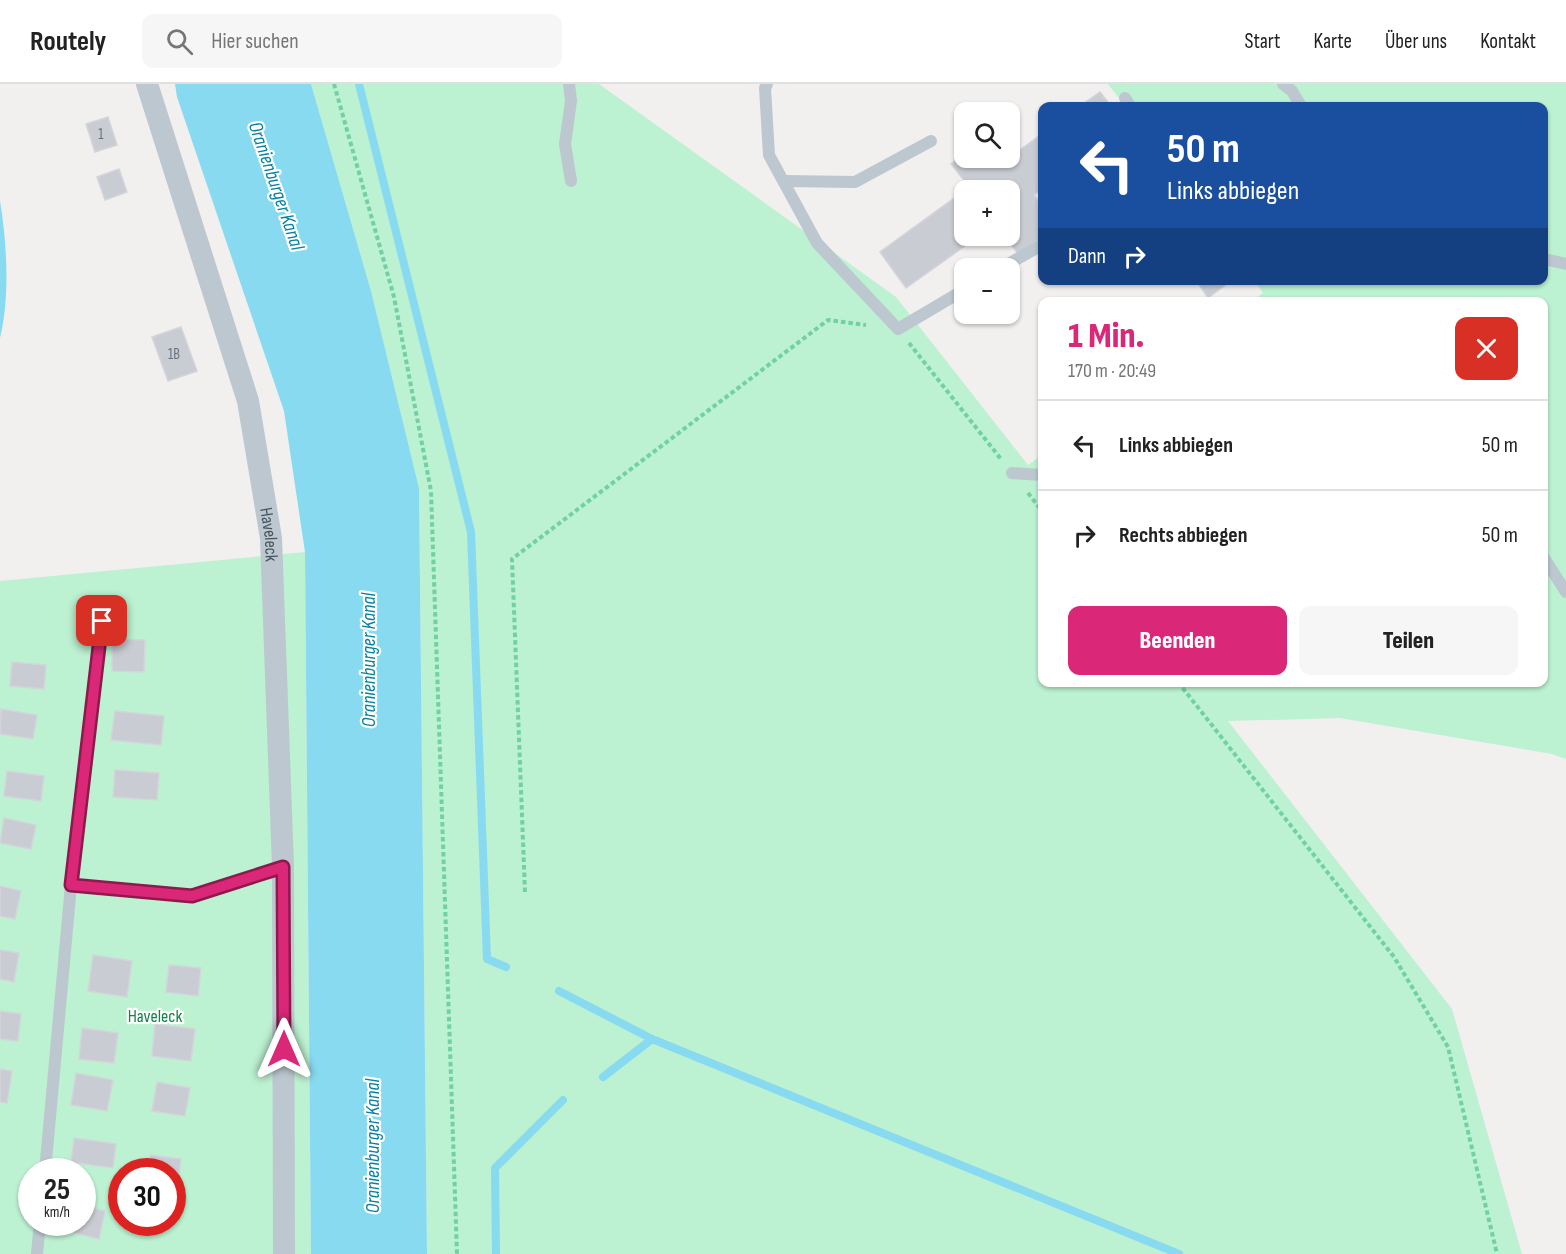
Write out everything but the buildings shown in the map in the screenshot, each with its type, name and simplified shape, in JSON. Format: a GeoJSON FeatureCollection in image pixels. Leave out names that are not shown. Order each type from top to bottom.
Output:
{"type":"FeatureCollection","features":[{"type":"Feature","properties":{"kind":"street","name":"Haveleck"},"geometry":{"type":"LineString","coordinates":[[147,84],[248,400],[271,538],[283,867],[284,1254]]}},
{"type":"Feature","properties":{"kind":"lane"},"geometry":{"type":"LineString","coordinates":[[569,84],[571,101],[565,144],[571,181]]}},
{"type":"Feature","properties":{"kind":"lane"},"geometry":{"type":"LineString","coordinates":[[767,84],[765,88],[769,154],[817,243],[898,329],[954,296]]}},
{"type":"Feature","properties":{"kind":"lane"},"geometry":{"type":"LineString","coordinates":[[1283,84],[1292,91],[1299,102]]}},
{"type":"Feature","properties":{"kind":"lane"},"geometry":{"type":"LineString","coordinates":[[784,181],[855,182],[931,141]]}},
{"type":"Feature","properties":{"kind":"lane"},"geometry":{"type":"LineString","coordinates":[[1019,258],[1038,247]]}},
{"type":"Feature","properties":{"kind":"lane"},"geometry":{"type":"LineString","coordinates":[[1548,260],[1566,264]]}},
{"type":"Feature","properties":{"kind":"lane"},"geometry":{"type":"LineString","coordinates":[[1012,473],[1038,475]]}},
{"type":"Feature","properties":{"kind":"lane"},"geometry":{"type":"LineString","coordinates":[[1548,564],[1566,592]]}},
{"type":"Feature","properties":{"kind":"lane"},"geometry":{"type":"LineString","coordinates":[[46,1158],[71,885],[102,621]]}},
{"type":"Feature","properties":{"kind":"lane"},"geometry":{"type":"LineString","coordinates":[[71,885],[192,896],[283,867]]}},
{"type":"Feature","properties":{"kind":"lane"},"geometry":{"type":"LineString","coordinates":[[37,1254],[39,1236]]}},
{"type":"Feature","properties":{"kind":"path"},"geometry":{"type":"LineString","coordinates":[[334,84],[394,297],[430,491],[457,1254]]}},
{"type":"Feature","properties":{"kind":"path"},"geometry":{"type":"LineString","coordinates":[[525,892],[512,559],[828,320],[898,329],[1038,507]]}},
{"type":"Feature","properties":{"kind":"path"},"geometry":{"type":"LineString","coordinates":[[1182,687],[1394,957],[1448,1047],[1497,1254]]}},
{"type":"Feature","properties":{"kind":"green space"},"geometry":{"type":"Polygon","coordinates":[[[311,84],[599,84],[896,297],[1028,465],[1038,458],[1038,687],[1548,687],[1548,297],[1258,297],[1263,293],[1258,285],[1548,285],[1548,102],[1122,102],[1108,84],[1566,84],[1566,759],[1552,754],[1340,718],[1228,721],[1452,1009],[1522,1254],[427,1254],[419,488],[371,291],[311,84]]]}},
{"type":"Feature","properties":{"kind":"green space","name":"Haveleck"},"geometry":{"type":"Polygon","coordinates":[[[305,552],[311,1254],[0,1254],[0,581],[305,552]]]}},
{"type":"Feature","properties":{"kind":"water","name":"Oranienburger Kanal"},"geometry":{"type":"Polygon","coordinates":[[[175,84],[311,84],[371,291],[419,488],[427,1254],[311,1254],[305,552],[284,411],[177,97],[175,84]]]}},
{"type":"Feature","properties":{"kind":"water"},"geometry":{"type":"Polygon","coordinates":[[[0,201],[6,288],[0,338],[0,201]]]}},
{"type":"Feature","properties":{"kind":"waterway"},"geometry":{"type":"LineString","coordinates":[[359,84],[471,532],[487,959],[506,967]]}},
{"type":"Feature","properties":{"kind":"waterway"},"geometry":{"type":"LineString","coordinates":[[559,991],[652,1039],[1179,1254]]}},
{"type":"Feature","properties":{"kind":"waterway"},"geometry":{"type":"LineString","coordinates":[[603,1077],[652,1039]]}},
{"type":"Feature","properties":{"kind":"waterway"},"geometry":{"type":"LineString","coordinates":[[496,1254],[495,1168],[563,1100]]}},
{"type":"Feature","properties":{"kind":"route"},"geometry":{"type":"LineString","coordinates":[[102,621],[71,885],[192,896],[283,867],[284,1049]]}}]}
